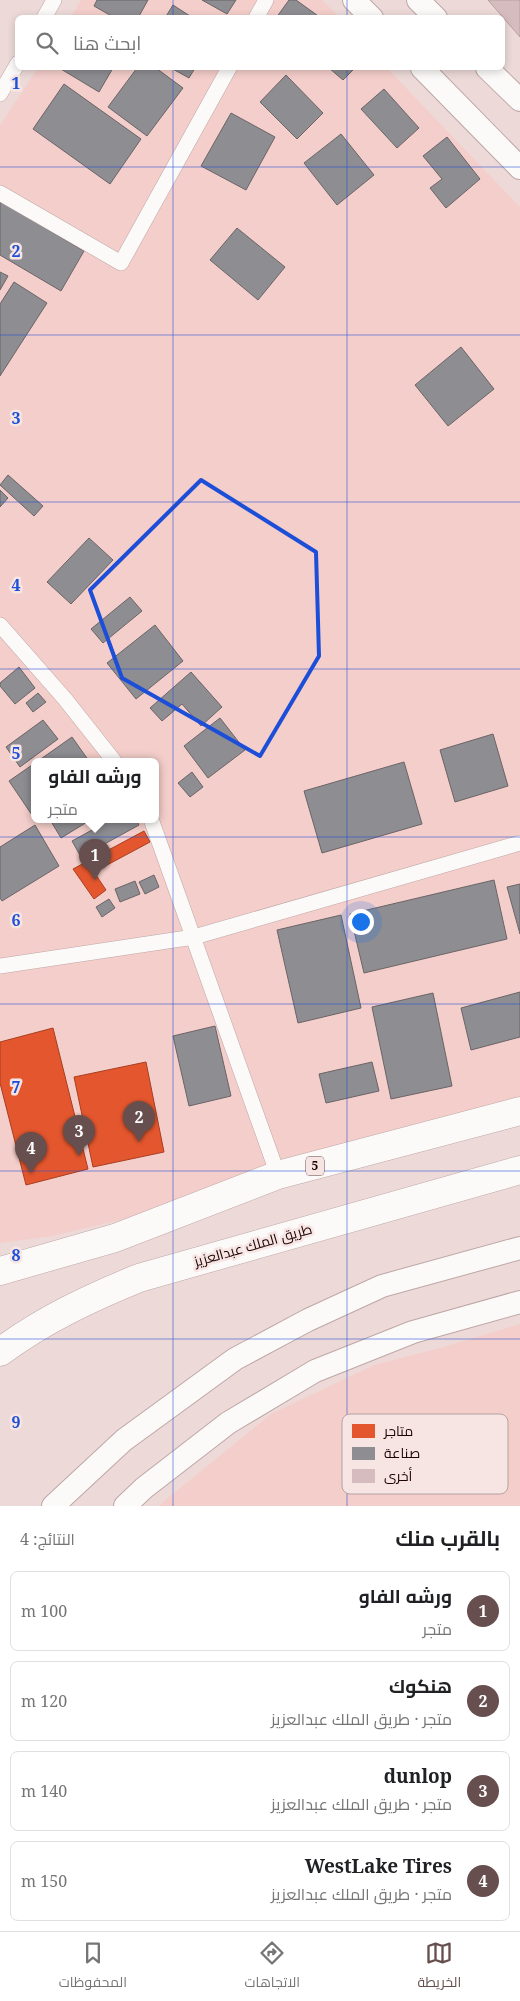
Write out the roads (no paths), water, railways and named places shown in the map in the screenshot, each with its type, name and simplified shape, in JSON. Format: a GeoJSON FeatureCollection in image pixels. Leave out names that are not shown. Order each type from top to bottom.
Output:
{"type":"FeatureCollection","features":[{"type":"Feature","properties":{"kind":"highway","name":"5"},"geometry":{"type":"LineString","coordinates":[[1,1271],[115,1238],[278,1175],[520,1111]]}},
{"type":"Feature","properties":{"kind":"highway","name":"طريق الملك عبدالعزيز"},"geometry":{"type":"LineString","coordinates":[[0,1352],[13,1342],[80,1302],[139,1278],[520,1170]]}},
{"type":"Feature","properties":{"kind":"main road"},"geometry":{"type":"LineString","coordinates":[[354,0],[369,15]]}},
{"type":"Feature","properties":{"kind":"main road"},"geometry":{"type":"LineString","coordinates":[[418,0],[433,15]]}},
{"type":"Feature","properties":{"kind":"main road"},"geometry":{"type":"LineString","coordinates":[[424,70],[520,168]]}},
{"type":"Feature","properties":{"kind":"main road"},"geometry":{"type":"LineString","coordinates":[[489,70],[520,100]]}},
{"type":"Feature","properties":{"kind":"main road"},"geometry":{"type":"LineString","coordinates":[[53,1506],[124,1440],[235,1359],[308,1320],[382,1286],[520,1248]]}},
{"type":"Feature","properties":{"kind":"main road"},"geometry":{"type":"LineString","coordinates":[[126,1506],[144,1488],[228,1422],[315,1371],[413,1332],[520,1302]]}},
{"type":"Feature","properties":{"kind":"street"},"geometry":{"type":"LineString","coordinates":[[46,15],[54,0]]}},
{"type":"Feature","properties":{"kind":"street"},"geometry":{"type":"LineString","coordinates":[[258,15],[266,0]]}},
{"type":"Feature","properties":{"kind":"street"},"geometry":{"type":"LineString","coordinates":[[0,94],[15,68]]}},
{"type":"Feature","properties":{"kind":"street"},"geometry":{"type":"LineString","coordinates":[[0,194],[121,263],[228,70]]}},
{"type":"Feature","properties":{"kind":"street"},"geometry":{"type":"LineString","coordinates":[[0,625],[65,699],[112,758]]}},
{"type":"Feature","properties":{"kind":"street"},"geometry":{"type":"LineString","coordinates":[[151,823],[278,1175]]}},
{"type":"Feature","properties":{"kind":"street"},"geometry":{"type":"LineString","coordinates":[[0,966],[194,937],[520,843]]}},
{"type":"Feature","properties":{"kind":"place","name":"ورشه الفاو"},"geometry":{"type":"Point","coordinates":[95,880]}},
{"type":"Feature","properties":{"kind":"place","name":"هنكوك"},"geometry":{"type":"Point","coordinates":[139,1142]}},
{"type":"Feature","properties":{"kind":"place","name":"dunlop"},"geometry":{"type":"Point","coordinates":[79,1156]}},
{"type":"Feature","properties":{"kind":"place","name":"WestLake Tires"},"geometry":{"type":"Point","coordinates":[31,1173]}}]}
